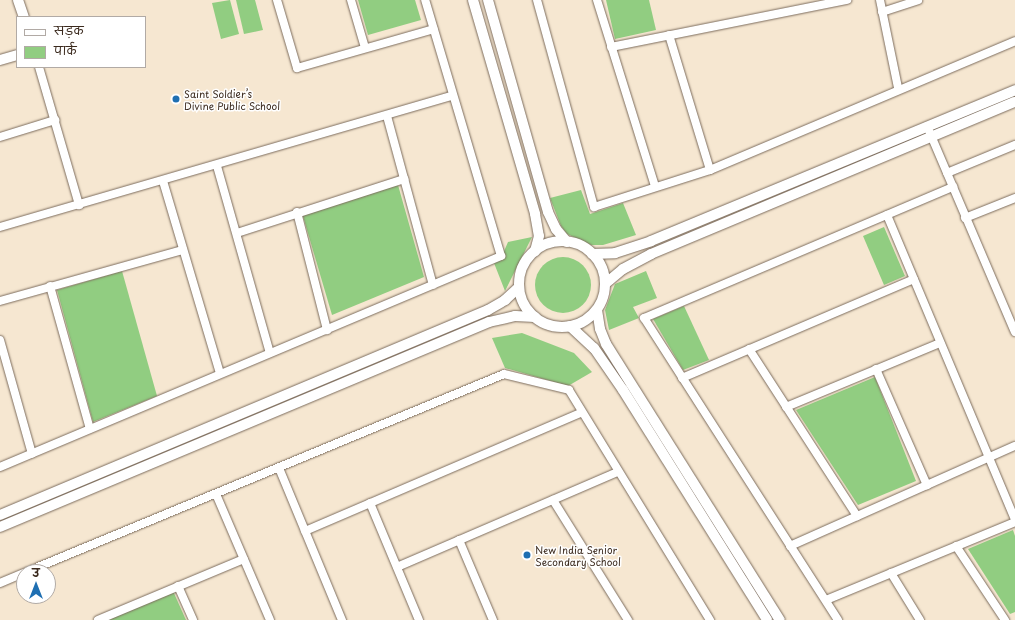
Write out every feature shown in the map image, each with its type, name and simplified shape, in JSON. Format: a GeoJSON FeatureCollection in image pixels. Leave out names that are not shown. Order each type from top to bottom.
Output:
{"type":"FeatureCollection","features":[{"type":"Feature","properties":{"kind":"street"},"geometry":{"type":"LineString","coordinates":[[18,0],[24,16]]}},
{"type":"Feature","properties":{"kind":"street"},"geometry":{"type":"LineString","coordinates":[[277,0],[297,68],[434,29]]}},
{"type":"Feature","properties":{"kind":"street"},"geometry":{"type":"LineString","coordinates":[[351,0],[365,48]]}},
{"type":"Feature","properties":{"kind":"street"},"geometry":{"type":"LineString","coordinates":[[0,467],[501,256],[452,96],[425,0]]}},
{"type":"Feature","properties":{"kind":"street"},"geometry":{"type":"LineString","coordinates":[[474,0],[535,214],[539,236],[535,252],[522,269],[519,288],[523,302],[535,317],[552,326],[570,326],[584,322],[597,310]]}},
{"type":"Feature","properties":{"kind":"street"},"geometry":{"type":"LineString","coordinates":[[488,0],[548,212],[556,229],[567,242]]}},
{"type":"Feature","properties":{"kind":"street"},"geometry":{"type":"LineString","coordinates":[[537,0],[594,207],[655,186],[710,170],[898,88],[1015,41]]}},
{"type":"Feature","properties":{"kind":"street"},"geometry":{"type":"LineString","coordinates":[[597,0],[655,186]]}},
{"type":"Feature","properties":{"kind":"street"},"geometry":{"type":"LineString","coordinates":[[611,47],[823,3],[847,0]]}},
{"type":"Feature","properties":{"kind":"street"},"geometry":{"type":"LineString","coordinates":[[880,0],[898,88]]}},
{"type":"Feature","properties":{"kind":"street"},"geometry":{"type":"LineString","coordinates":[[882,12],[918,0]]}},
{"type":"Feature","properties":{"kind":"street"},"geometry":{"type":"LineString","coordinates":[[669,35],[710,170]]}},
{"type":"Feature","properties":{"kind":"street"},"geometry":{"type":"LineString","coordinates":[[0,60],[16,55]]}},
{"type":"Feature","properties":{"kind":"street"},"geometry":{"type":"LineString","coordinates":[[39,68],[79,205]]}},
{"type":"Feature","properties":{"kind":"street"},"geometry":{"type":"LineString","coordinates":[[592,254],[615,253],[651,241],[1015,90]]}},
{"type":"Feature","properties":{"kind":"street"},"geometry":{"type":"LineString","coordinates":[[0,227],[217,166],[452,96]]}},
{"type":"Feature","properties":{"kind":"street"},"geometry":{"type":"LineString","coordinates":[[605,284],[623,269],[651,254],[1015,102]]}},
{"type":"Feature","properties":{"kind":"street"},"geometry":{"type":"LineString","coordinates":[[387,116],[433,285]]}},
{"type":"Feature","properties":{"kind":"street"},"geometry":{"type":"LineString","coordinates":[[0,137],[54,120]]}},
{"type":"Feature","properties":{"kind":"street"},"geometry":{"type":"LineString","coordinates":[[927,126],[1015,332]]}},
{"type":"Feature","properties":{"kind":"street"},"geometry":{"type":"LineString","coordinates":[[947,173],[1015,145]]}},
{"type":"Feature","properties":{"kind":"street"},"geometry":{"type":"LineString","coordinates":[[217,166],[270,353]]}},
{"type":"Feature","properties":{"kind":"street"},"geometry":{"type":"LineString","coordinates":[[237,233],[296,212],[404,179]]}},
{"type":"Feature","properties":{"kind":"street"},"geometry":{"type":"LineString","coordinates":[[163,181],[220,374]]}},
{"type":"Feature","properties":{"kind":"street"},"geometry":{"type":"LineString","coordinates":[[838,620],[644,318],[953,187]]}},
{"type":"Feature","properties":{"kind":"street"},"geometry":{"type":"LineString","coordinates":[[965,218],[1015,198]]}},
{"type":"Feature","properties":{"kind":"street"},"geometry":{"type":"LineString","coordinates":[[296,212],[327,330]]}},
{"type":"Feature","properties":{"kind":"street"},"geometry":{"type":"LineString","coordinates":[[887,215],[1015,518]]}},
{"type":"Feature","properties":{"kind":"street"},"geometry":{"type":"LineString","coordinates":[[535,252],[552,243],[567,242],[579,245],[592,254],[602,268],[605,284],[597,310],[600,329],[606,344],[780,620]]}},
{"type":"Feature","properties":{"kind":"street"},"geometry":{"type":"LineString","coordinates":[[0,300],[183,250]]}},
{"type":"Feature","properties":{"kind":"street"},"geometry":{"type":"LineString","coordinates":[[682,378],[914,279]]}},
{"type":"Feature","properties":{"kind":"street"},"geometry":{"type":"LineString","coordinates":[[50,286],[90,429]]}},
{"type":"Feature","properties":{"kind":"street"},"geometry":{"type":"LineString","coordinates":[[0,515],[488,310],[505,300],[519,288]]}},
{"type":"Feature","properties":{"kind":"street"},"geometry":{"type":"LineString","coordinates":[[0,527],[489,322],[515,316],[535,317]]}},
{"type":"Feature","properties":{"kind":"street"},"geometry":{"type":"LineString","coordinates":[[570,326],[594,348],[615,379],[767,620]]}},
{"type":"Feature","properties":{"kind":"street"},"geometry":{"type":"LineString","coordinates":[[0,340],[32,454]]}},
{"type":"Feature","properties":{"kind":"street"},"geometry":{"type":"LineString","coordinates":[[786,407],[940,342]]}},
{"type":"Feature","properties":{"kind":"street"},"geometry":{"type":"LineString","coordinates":[[749,349],[857,516]]}},
{"type":"Feature","properties":{"kind":"street"},"geometry":{"type":"LineString","coordinates":[[876,369],[927,485]]}},
{"type":"Feature","properties":{"kind":"street"},"geometry":{"type":"LineString","coordinates":[[45,564],[504,374],[569,390],[710,620]]}},
{"type":"Feature","properties":{"kind":"street"},"geometry":{"type":"LineString","coordinates":[[305,531],[582,412]]}},
{"type":"Feature","properties":{"kind":"street"},"geometry":{"type":"LineString","coordinates":[[790,546],[1015,446]]}},
{"type":"Feature","properties":{"kind":"street"},"geometry":{"type":"LineString","coordinates":[[278,468],[342,620]]}},
{"type":"Feature","properties":{"kind":"street"},"geometry":{"type":"LineString","coordinates":[[397,567],[618,472]]}},
{"type":"Feature","properties":{"kind":"street"},"geometry":{"type":"LineString","coordinates":[[216,494],[270,620]]}},
{"type":"Feature","properties":{"kind":"street"},"geometry":{"type":"LineString","coordinates":[[553,500],[628,620]]}},
{"type":"Feature","properties":{"kind":"street"},"geometry":{"type":"LineString","coordinates":[[370,503],[419,620]]}},
{"type":"Feature","properties":{"kind":"street"},"geometry":{"type":"LineString","coordinates":[[826,600],[1015,522]]}},
{"type":"Feature","properties":{"kind":"street"},"geometry":{"type":"LineString","coordinates":[[459,540],[493,620]]}},
{"type":"Feature","properties":{"kind":"street"},"geometry":{"type":"LineString","coordinates":[[956,546],[1005,620]]}},
{"type":"Feature","properties":{"kind":"street"},"geometry":{"type":"LineString","coordinates":[[98,620],[244,559]]}},
{"type":"Feature","properties":{"kind":"street"},"geometry":{"type":"LineString","coordinates":[[891,573],[920,620]]}},
{"type":"Feature","properties":{"kind":"street"},"geometry":{"type":"LineString","coordinates":[[0,583],[16,576]]}},
{"type":"Feature","properties":{"kind":"street"},"geometry":{"type":"LineString","coordinates":[[178,586],[193,620]]}},
{"type":"Feature","properties":{"kind":"green space"},"geometry":{"type":"Polygon","coordinates":[[[230,0],[239,34],[221,39],[212,3],[230,0]]]}},
{"type":"Feature","properties":{"kind":"green space"},"geometry":{"type":"Polygon","coordinates":[[[236,0],[255,0],[263,30],[244,34],[236,0]]]}},
{"type":"Feature","properties":{"kind":"green space"},"geometry":{"type":"Polygon","coordinates":[[[358,0],[415,0],[421,20],[368,35],[358,0]]]}},
{"type":"Feature","properties":{"kind":"green space"},"geometry":{"type":"Polygon","coordinates":[[[606,0],[649,0],[656,30],[615,39],[606,0]]]}},
{"type":"Feature","properties":{"kind":"green space"},"geometry":{"type":"Polygon","coordinates":[[[398,185],[424,277],[332,315],[302,213],[398,185]]]}},
{"type":"Feature","properties":{"kind":"green space"},"geometry":{"type":"Polygon","coordinates":[[[581,190],[590,214],[623,203],[636,235],[603,245],[591,245],[567,234],[561,226],[550,198],[581,190]]]}},
{"type":"Feature","properties":{"kind":"green space"},"geometry":{"type":"Polygon","coordinates":[[[884,227],[905,276],[884,285],[863,236],[884,227]]]}},
{"type":"Feature","properties":{"kind":"green space"},"geometry":{"type":"Polygon","coordinates":[[[532,237],[505,291],[494,263],[501,258],[508,242],[532,237]]]}},
{"type":"Feature","properties":{"kind":"green space"},"geometry":{"type":"Polygon","coordinates":[[[557,257],[569,257],[579,261],[587,269],[591,279],[591,291],[587,301],[579,309],[569,313],[557,313],[547,309],[539,301],[535,291],[535,279],[539,269],[547,261],[557,257]]]}},
{"type":"Feature","properties":{"kind":"green space"},"geometry":{"type":"Polygon","coordinates":[[[122,271],[157,396],[93,422],[57,290],[122,271]]]}},
{"type":"Feature","properties":{"kind":"green space"},"geometry":{"type":"Polygon","coordinates":[[[646,271],[657,298],[633,307],[639,318],[609,330],[605,310],[615,284],[646,271]]]}},
{"type":"Feature","properties":{"kind":"green space"},"geometry":{"type":"Polygon","coordinates":[[[684,306],[709,360],[683,370],[653,319],[684,306]]]}},
{"type":"Feature","properties":{"kind":"green space"},"geometry":{"type":"Polygon","coordinates":[[[522,333],[574,353],[592,372],[568,386],[505,368],[492,338],[522,333]]]}},
{"type":"Feature","properties":{"kind":"green space"},"geometry":{"type":"Polygon","coordinates":[[[875,377],[916,481],[858,505],[796,410],[875,377]]]}},
{"type":"Feature","properties":{"kind":"green space"},"geometry":{"type":"Polygon","coordinates":[[[1013,530],[1015,536],[1015,612],[1010,614],[968,549],[1013,530]]]}},
{"type":"Feature","properties":{"kind":"green space"},"geometry":{"type":"Polygon","coordinates":[[[173,591],[186,620],[103,620],[173,591]]]}},
{"type":"Feature","properties":{"kind":"place","name":"Saint Soldier’s Divine Public School"},"geometry":{"type":"Point","coordinates":[176,99]}},
{"type":"Feature","properties":{"kind":"place","name":"New India Senior Secondary School"},"geometry":{"type":"Point","coordinates":[527,555]}}]}
